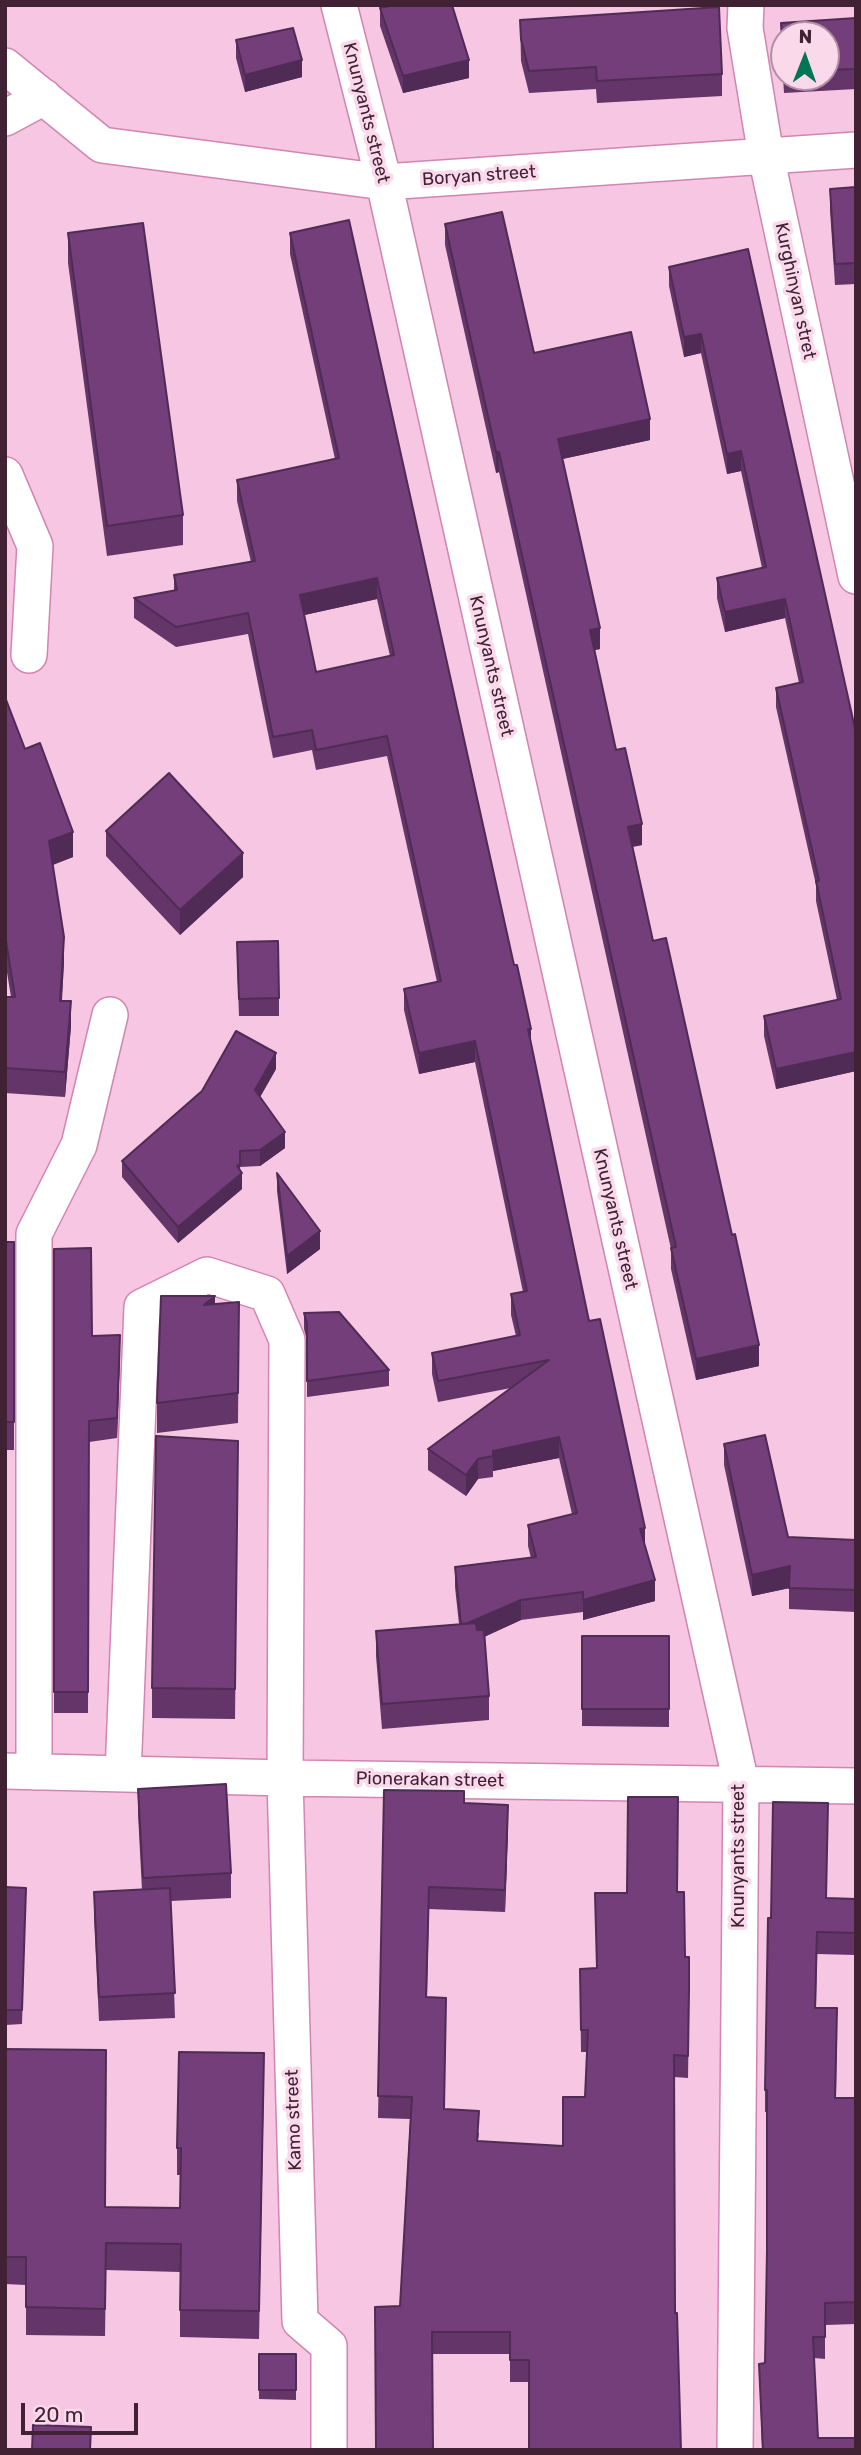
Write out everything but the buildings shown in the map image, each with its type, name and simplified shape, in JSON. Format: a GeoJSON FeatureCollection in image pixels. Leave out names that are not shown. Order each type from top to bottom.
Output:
{"type":"FeatureCollection","features":[{"type":"Feature","properties":{"kind":"street","name":"Knunyants street"},"geometry":{"type":"LineString","coordinates":[[339,5],[384,182],[741,1783],[735,2450]]}},
{"type":"Feature","properties":{"kind":"street","name":"Kurghinyan stret"},"geometry":{"type":"LineString","coordinates":[[746,5],[745,28],[766,156],[856,576]]}},
{"type":"Feature","properties":{"kind":"street","name":"Boryan street"},"geometry":{"type":"LineString","coordinates":[[5,66],[102,145],[384,182],[856,150]]}},
{"type":"Feature","properties":{"kind":"street"},"geometry":{"type":"LineString","coordinates":[[5,118],[44,97]]}},
{"type":"Feature","properties":{"kind":"street"},"geometry":{"type":"LineString","coordinates":[[5,475],[35,546],[29,655]]}},
{"type":"Feature","properties":{"kind":"street"},"geometry":{"type":"LineString","coordinates":[[20,1771],[34,1234],[79,1144],[110,1015]]}},
{"type":"Feature","properties":{"kind":"street","name":"Kamo street"},"geometry":{"type":"LineString","coordinates":[[122,1774],[142,1307],[207,1275],[267,1294],[287,1340],[285,1778],[300,2321],[329,2346],[329,2450]]}},
{"type":"Feature","properties":{"kind":"street","name":"Pionerakan street"},"geometry":{"type":"LineString","coordinates":[[20,1771],[285,1778],[856,1786]]}}]}
